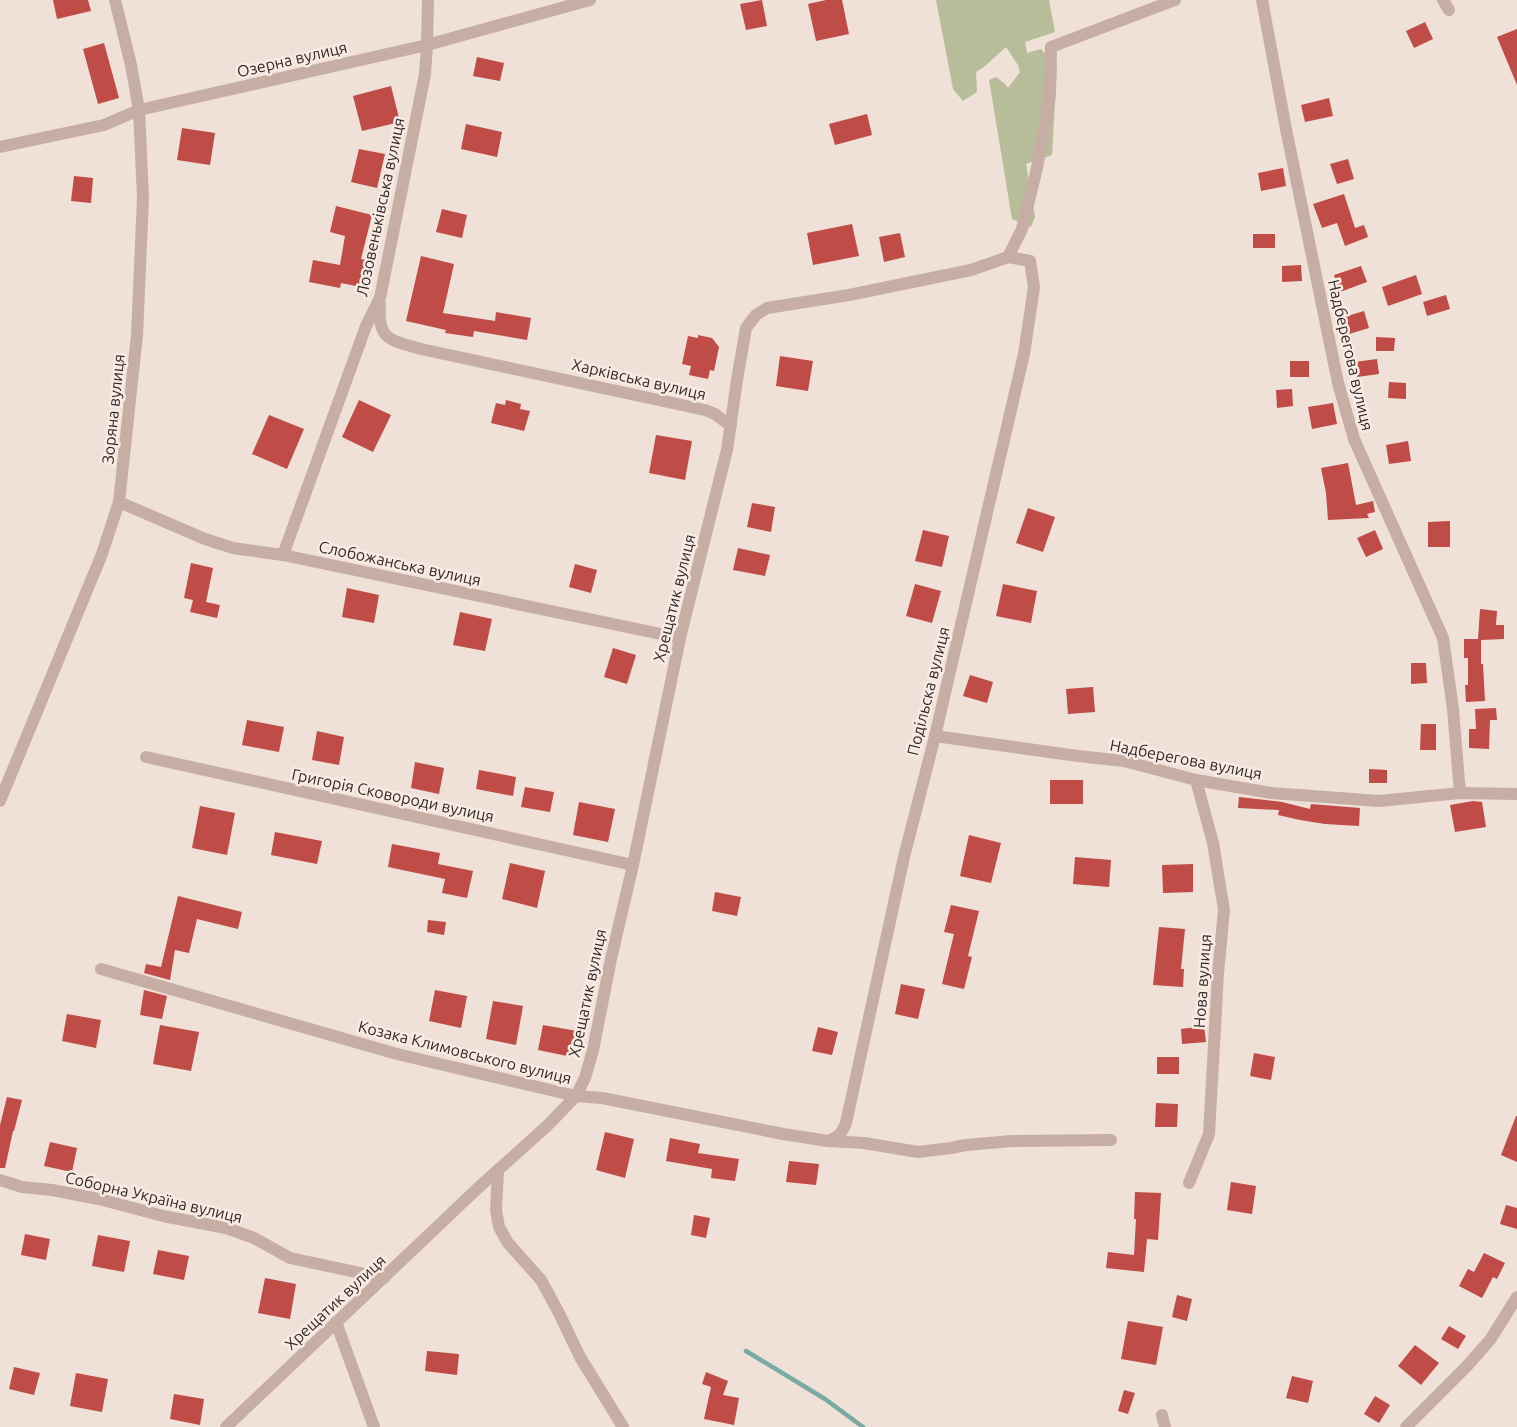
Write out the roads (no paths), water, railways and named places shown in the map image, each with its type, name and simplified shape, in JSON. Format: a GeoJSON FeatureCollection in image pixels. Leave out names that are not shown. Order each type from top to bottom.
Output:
{"type":"FeatureCollection","features":[{"type":"Feature","properties":{"kind":"street","name":"Зоряна вулиця"},"geometry":{"type":"LineString","coordinates":[[0,801],[98,563],[119,502],[137,335],[143,198],[139,110],[116,0]]}},
{"type":"Feature","properties":{"kind":"street","name":"Лозовеньківська вулиця"},"geometry":{"type":"LineString","coordinates":[[283,555],[366,326],[380,298],[424,74],[428,0]]}},
{"type":"Feature","properties":{"kind":"street","name":"Озерна вулиця"},"geometry":{"type":"LineString","coordinates":[[0,147],[104,125],[139,110],[427,45],[590,0]]}},
{"type":"Feature","properties":{"kind":"street"},"geometry":{"type":"LineString","coordinates":[[731,426],[746,328],[756,316],[767,308],[849,295],[971,270],[1008,257],[1022,229],[1037,168],[1050,95],[1052,47],[1175,0]]}},
{"type":"Feature","properties":{"kind":"street","name":"Надберегова вулиця"},"geometry":{"type":"LineString","coordinates":[[1262,0],[1288,139],[1338,383],[1354,439],[1443,638],[1453,709],[1460,793]]}},
{"type":"Feature","properties":{"kind":"street","name":"Подільска вулиця"},"geometry":{"type":"LineString","coordinates":[[828,1141],[837,1138],[842,1133],[846,1123],[902,866],[935,736],[1024,354],[1034,287],[1030,261],[1008,257]]}},
{"type":"Feature","properties":{"kind":"street","name":"Харківська вулиця"},"geometry":{"type":"LineString","coordinates":[[380,298],[379,324],[385,334],[394,341],[421,349],[697,408],[715,414],[731,426]]}},
{"type":"Feature","properties":{"kind":"street","name":"Хрещатик вулиця"},"geometry":{"type":"LineString","coordinates":[[226,1427],[547,1126],[576,1096],[585,1078],[593,1050],[680,638],[727,450],[731,426]]}},
{"type":"Feature","properties":{"kind":"street","name":"Слобожанська вулиця"},"geometry":{"type":"LineString","coordinates":[[119,502],[205,539],[233,548],[283,555],[680,638]]}},
{"type":"Feature","properties":{"kind":"street","name":"Надберегова вулиця"},"geometry":{"type":"LineString","coordinates":[[935,736],[1078,756],[1124,760],[1196,780],[1272,793],[1379,801],[1460,793],[1517,794]]}},
{"type":"Feature","properties":{"kind":"street","name":"Григорія Сковороди вулиця"},"geometry":{"type":"LineString","coordinates":[[146,757],[633,865]]}},
{"type":"Feature","properties":{"kind":"street","name":"Нова вулиця"},"geometry":{"type":"LineString","coordinates":[[1189,1183],[1209,1134],[1218,974],[1224,910],[1213,843],[1196,780]]}},
{"type":"Feature","properties":{"kind":"street","name":"Козака Климовського вулиця"},"geometry":{"type":"LineString","coordinates":[[101,969],[397,1054],[576,1096],[602,1098],[782,1134],[828,1141]]}},
{"type":"Feature","properties":{"kind":"street"},"geometry":{"type":"LineString","coordinates":[[828,1141],[864,1143],[918,1152],[1012,1140],[1111,1140]]}},
{"type":"Feature","properties":{"kind":"street"},"geometry":{"type":"LineString","coordinates":[[498,1170],[496,1210],[499,1227],[508,1243],[541,1280],[580,1357],[623,1427]]}},
{"type":"Feature","properties":{"kind":"street","name":"Соборна Україна вулиця"},"geometry":{"type":"LineString","coordinates":[[0,1180],[22,1187],[52,1190],[99,1199],[163,1216],[226,1228],[254,1238],[290,1258],[384,1278]]}},
{"type":"Feature","properties":{"kind":"street"},"geometry":{"type":"LineString","coordinates":[[1406,1427],[1467,1366],[1490,1340],[1517,1297]]}},
{"type":"Feature","properties":{"kind":"street"},"geometry":{"type":"LineString","coordinates":[[336,1322],[374,1427]]}},
{"type":"Feature","properties":{"kind":"waterway"},"geometry":{"type":"LineString","coordinates":[[746,1351],[825,1399],[863,1427]]}}]}
